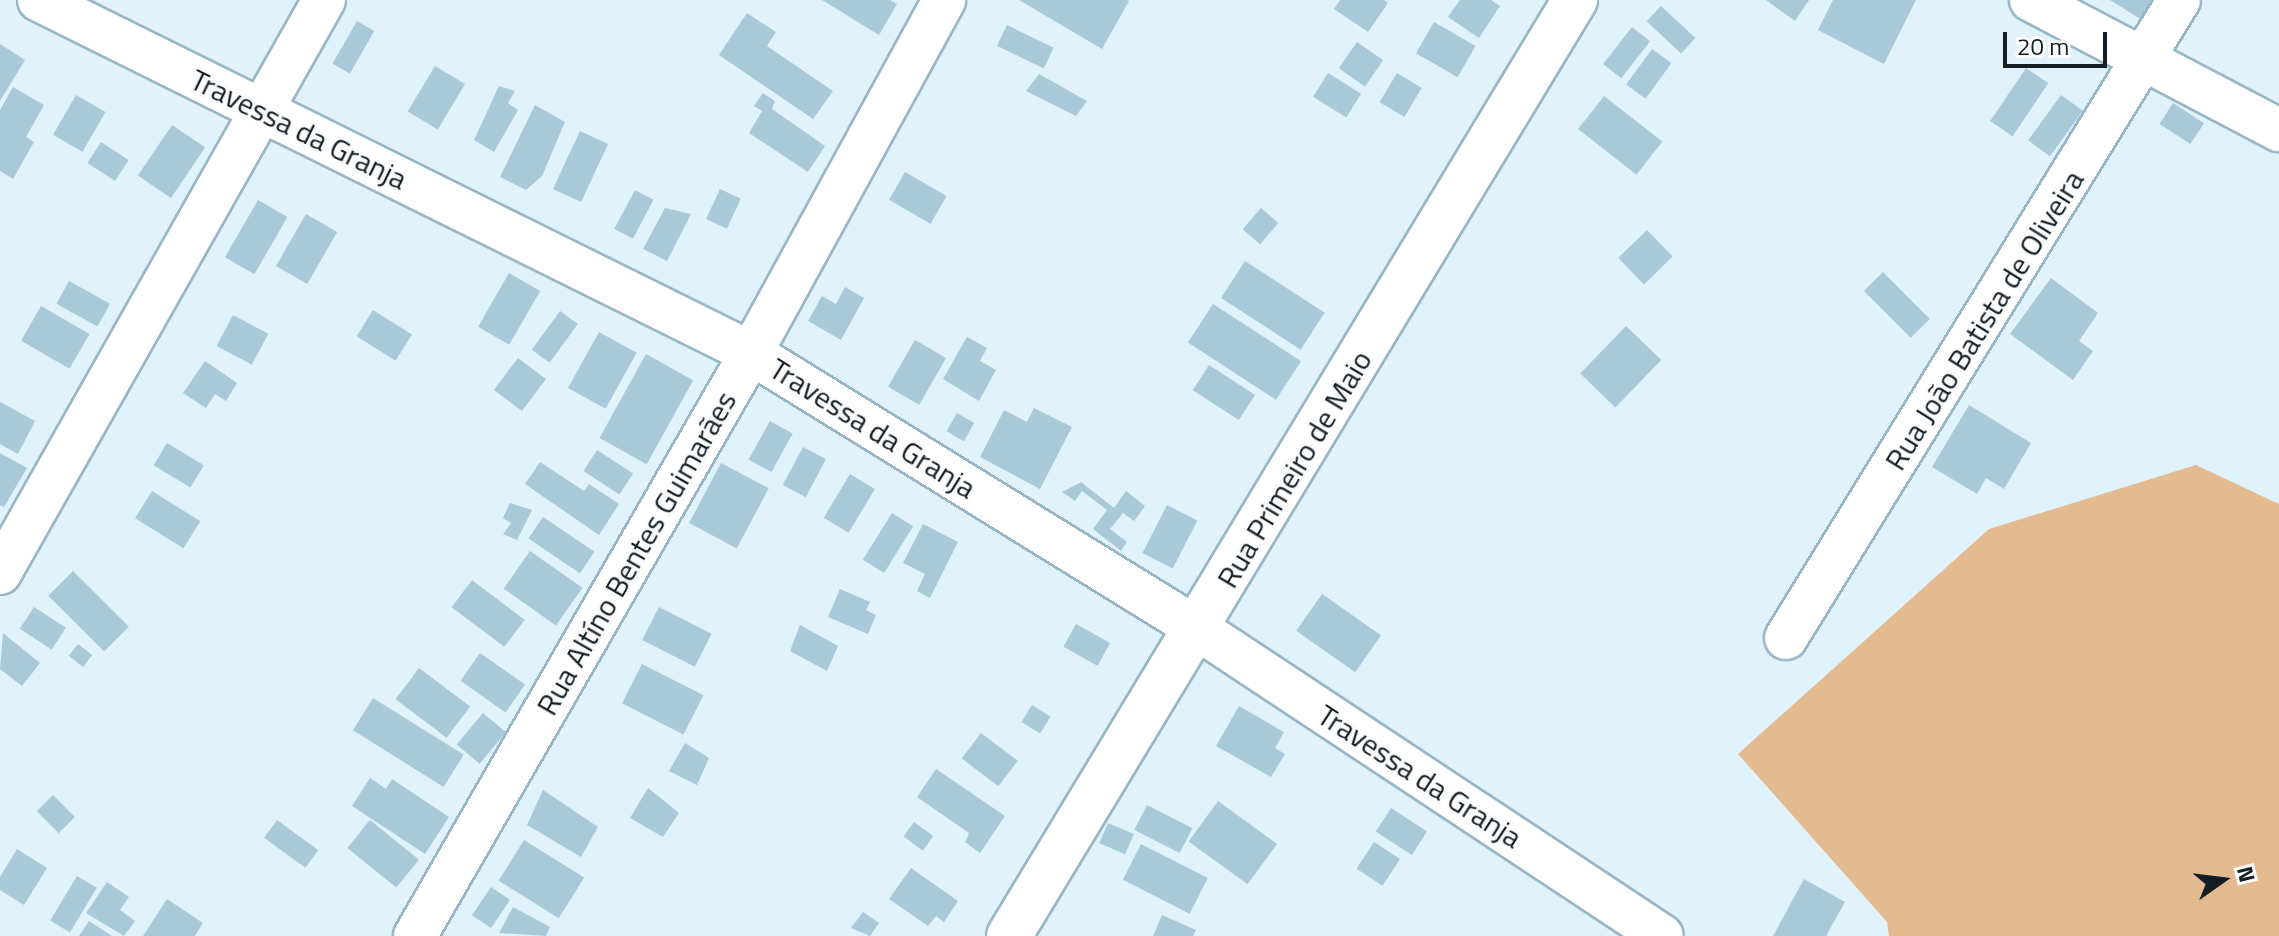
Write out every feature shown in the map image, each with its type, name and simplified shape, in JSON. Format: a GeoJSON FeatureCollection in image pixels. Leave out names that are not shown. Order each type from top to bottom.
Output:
{"type":"FeatureCollection","features":[{"type":"Feature","properties":{"kind":"street","name":"Travessa da Granja"},"geometry":{"type":"LineString","coordinates":[[39,0],[751,353],[1198,629],[1662,936]]}},
{"type":"Feature","properties":{"kind":"street"},"geometry":{"type":"LineString","coordinates":[[0,573],[259,109],[324,0]]}},
{"type":"Feature","properties":{"kind":"street","name":"Rua Altíno Bentes Guimarães"},"geometry":{"type":"LineString","coordinates":[[415,936],[751,353],[944,0]]}},
{"type":"Feature","properties":{"kind":"street","name":"Rua Primeiro de Maio"},"geometry":{"type":"LineString","coordinates":[[1009,936],[1198,629],[1575,0]]}},
{"type":"Feature","properties":{"kind":"street"},"geometry":{"type":"LineString","coordinates":[[2031,0],[2147,58],[2279,130]]}},
{"type":"Feature","properties":{"kind":"street","name":"Rua João Batista de Oliveira"},"geometry":{"type":"LineString","coordinates":[[1786,638],[2147,58],[2179,0]]}},
{"type":"Feature","properties":{"kind":"shaded area"},"geometry":{"type":"Polygon","coordinates":[[[2196,465],[2279,504],[2279,936],[1889,936],[1887,922],[1738,754],[1989,529],[2196,465]]]}},
{"type":"Feature","properties":{"kind":"building"},"geometry":{"type":"Polygon","coordinates":[[[822,0],[890,0],[897,4],[879,35],[822,0]]]}},
{"type":"Feature","properties":{"kind":"building"},"geometry":{"type":"Polygon","coordinates":[[[1019,0],[1127,0],[1129,1],[1102,49],[1019,0]]]}},
{"type":"Feature","properties":{"kind":"building"},"geometry":{"type":"Polygon","coordinates":[[[1340,0],[1384,0],[1388,3],[1368,32],[1334,9],[1340,0]]]}},
{"type":"Feature","properties":{"kind":"building"},"geometry":{"type":"Polygon","coordinates":[[[1460,0],[1491,0],[1500,6],[1479,38],[1448,17],[1460,0]]]}},
{"type":"Feature","properties":{"kind":"building"},"geometry":{"type":"Polygon","coordinates":[[[1766,0],[1809,0],[1795,21],[1766,0]]]}},
{"type":"Feature","properties":{"kind":"building"},"geometry":{"type":"Polygon","coordinates":[[[1833,0],[1916,0],[1884,64],[1818,30],[1833,0]]]}},
{"type":"Feature","properties":{"kind":"building"},"geometry":{"type":"Polygon","coordinates":[[[2110,0],[2165,0],[2150,25],[2110,0]]]}},
{"type":"Feature","properties":{"kind":"building"},"geometry":{"type":"Polygon","coordinates":[[[1661,6],[1695,38],[1681,53],[1647,21],[1661,6]]]}},
{"type":"Feature","properties":{"kind":"building"},"geometry":{"type":"Polygon","coordinates":[[[747,13],[776,32],[767,46],[833,91],[813,119],[719,55],[747,13]]]}},
{"type":"Feature","properties":{"kind":"building"},"geometry":{"type":"Polygon","coordinates":[[[357,21],[374,31],[350,73],[332,63],[357,21]]]}},
{"type":"Feature","properties":{"kind":"building"},"geometry":{"type":"Polygon","coordinates":[[[1434,22],[1476,46],[1458,77],[1416,53],[1434,22]]]}},
{"type":"Feature","properties":{"kind":"building"},"geometry":{"type":"Polygon","coordinates":[[[1007,25],[1054,48],[1044,68],[997,46],[1007,25]]]}},
{"type":"Feature","properties":{"kind":"building"},"geometry":{"type":"Polygon","coordinates":[[[1632,27],[1650,41],[1621,78],[1603,64],[1632,27]]]}},
{"type":"Feature","properties":{"kind":"building"},"geometry":{"type":"Polygon","coordinates":[[[1357,42],[1383,60],[1365,87],[1339,68],[1357,42]]]}},
{"type":"Feature","properties":{"kind":"building"},"geometry":{"type":"Polygon","coordinates":[[[0,44],[25,60],[0,101],[0,44]]]}},
{"type":"Feature","properties":{"kind":"building"},"geometry":{"type":"Polygon","coordinates":[[[1652,49],[1671,63],[1646,99],[1626,85],[1652,49]]]}},
{"type":"Feature","properties":{"kind":"building"},"geometry":{"type":"Polygon","coordinates":[[[435,66],[465,84],[438,129],[408,111],[435,66]]]}},
{"type":"Feature","properties":{"kind":"building"},"geometry":{"type":"Polygon","coordinates":[[[2026,68],[2048,83],[2013,136],[1990,121],[2026,68]]]}},
{"type":"Feature","properties":{"kind":"building"},"geometry":{"type":"Polygon","coordinates":[[[1328,73],[1361,94],[1346,117],[1313,97],[1328,73]]]}},
{"type":"Feature","properties":{"kind":"building"},"geometry":{"type":"Polygon","coordinates":[[[1397,73],[1422,88],[1404,117],[1379,102],[1397,73]]]}},
{"type":"Feature","properties":{"kind":"building"},"geometry":{"type":"Polygon","coordinates":[[[1039,74],[1087,101],[1076,116],[1026,91],[1039,74]]]}},
{"type":"Feature","properties":{"kind":"building"},"geometry":{"type":"Polygon","coordinates":[[[499,86],[515,91],[508,103],[518,110],[494,152],[474,140],[499,86]]]}},
{"type":"Feature","properties":{"kind":"building"},"geometry":{"type":"Polygon","coordinates":[[[13,87],[44,105],[26,137],[34,142],[13,179],[0,171],[0,110],[13,87]]]}},
{"type":"Feature","properties":{"kind":"building"},"geometry":{"type":"Polygon","coordinates":[[[763,93],[775,101],[772,109],[825,146],[808,172],[749,133],[762,111],[754,106],[763,93]]]}},
{"type":"Feature","properties":{"kind":"building"},"geometry":{"type":"Polygon","coordinates":[[[76,95],[105,112],[82,152],[53,135],[76,95]]]}},
{"type":"Feature","properties":{"kind":"building"},"geometry":{"type":"Polygon","coordinates":[[[2061,95],[2083,111],[2050,156],[2028,140],[2061,95]]]}},
{"type":"Feature","properties":{"kind":"building"},"geometry":{"type":"Polygon","coordinates":[[[1604,96],[1662,142],[1636,175],[1578,129],[1604,96]]]}},
{"type":"Feature","properties":{"kind":"building"},"geometry":{"type":"Polygon","coordinates":[[[2173,103],[2204,123],[2190,144],[2159,124],[2173,103]]]}},
{"type":"Feature","properties":{"kind":"building"},"geometry":{"type":"Polygon","coordinates":[[[535,105],[565,122],[542,176],[526,190],[500,177],[535,105]]]}},
{"type":"Feature","properties":{"kind":"building"},"geometry":{"type":"Polygon","coordinates":[[[172,125],[205,147],[171,198],[138,176],[172,125]]]}},
{"type":"Feature","properties":{"kind":"building"},"geometry":{"type":"Polygon","coordinates":[[[580,131],[608,144],[581,202],[553,189],[580,131]]]}},
{"type":"Feature","properties":{"kind":"building"},"geometry":{"type":"Polygon","coordinates":[[[101,142],[129,160],[115,181],[87,163],[101,142]]]}},
{"type":"Feature","properties":{"kind":"building"},"geometry":{"type":"Polygon","coordinates":[[[905,172],[947,196],[931,224],[889,200],[905,172]]]}},
{"type":"Feature","properties":{"kind":"building"},"geometry":{"type":"Polygon","coordinates":[[[720,189],[741,199],[727,229],[706,219],[720,189]]]}},
{"type":"Feature","properties":{"kind":"building"},"geometry":{"type":"Polygon","coordinates":[[[635,190],[654,200],[633,239],[614,229],[635,190]]]}},
{"type":"Feature","properties":{"kind":"building"},"geometry":{"type":"Polygon","coordinates":[[[258,200],[287,217],[254,274],[225,257],[258,200]]]}},
{"type":"Feature","properties":{"kind":"building"},"geometry":{"type":"Polygon","coordinates":[[[665,208],[691,214],[667,261],[643,249],[665,208]]]}},
{"type":"Feature","properties":{"kind":"building"},"geometry":{"type":"Polygon","coordinates":[[[1261,208],[1278,223],[1260,244],[1243,229],[1261,208]]]}},
{"type":"Feature","properties":{"kind":"building"},"geometry":{"type":"Polygon","coordinates":[[[306,214],[337,232],[307,284],[276,266],[306,214]]]}},
{"type":"Feature","properties":{"kind":"building"},"geometry":{"type":"Polygon","coordinates":[[[1647,230],[1673,257],[1644,284],[1618,258],[1647,230]]]}},
{"type":"Feature","properties":{"kind":"building"},"geometry":{"type":"Polygon","coordinates":[[[1245,261],[1325,313],[1301,350],[1221,298],[1245,261]]]}},
{"type":"Feature","properties":{"kind":"building"},"geometry":{"type":"Polygon","coordinates":[[[1883,272],[1930,319],[1911,338],[1864,291],[1883,272]]]}},
{"type":"Feature","properties":{"kind":"building"},"geometry":{"type":"Polygon","coordinates":[[[509,273],[540,291],[509,345],[478,327],[509,273]]]}},
{"type":"Feature","properties":{"kind":"building"},"geometry":{"type":"Polygon","coordinates":[[[2051,278],[2098,313],[2079,341],[2093,351],[2073,380],[2010,334],[2051,278]]]}},
{"type":"Feature","properties":{"kind":"building"},"geometry":{"type":"Polygon","coordinates":[[[69,281],[110,304],[98,327],[56,304],[69,281]]]}},
{"type":"Feature","properties":{"kind":"building"},"geometry":{"type":"Polygon","coordinates":[[[845,287],[864,298],[841,340],[808,321],[822,296],[836,304],[845,287]]]}},
{"type":"Feature","properties":{"kind":"building"},"geometry":{"type":"Polygon","coordinates":[[[1213,304],[1301,361],[1276,400],[1188,343],[1213,304]]]}},
{"type":"Feature","properties":{"kind":"building"},"geometry":{"type":"Polygon","coordinates":[[[41,306],[89,334],[69,369],[21,341],[41,306]]]}},
{"type":"Feature","properties":{"kind":"building"},"geometry":{"type":"Polygon","coordinates":[[[373,310],[412,334],[396,361],[357,336],[373,310]]]}},
{"type":"Feature","properties":{"kind":"building"},"geometry":{"type":"Polygon","coordinates":[[[560,311],[578,324],[550,363],[532,350],[560,311]]]}},
{"type":"Feature","properties":{"kind":"building"},"geometry":{"type":"Polygon","coordinates":[[[233,315],[268,334],[252,365],[217,346],[233,315]]]}},
{"type":"Feature","properties":{"kind":"building"},"geometry":{"type":"Polygon","coordinates":[[[1626,326],[1661,360],[1615,408],[1580,373],[1626,326]]]}},
{"type":"Feature","properties":{"kind":"building"},"geometry":{"type":"Polygon","coordinates":[[[599,332],[637,353],[606,409],[568,388],[599,332]]]}},
{"type":"Feature","properties":{"kind":"building"},"geometry":{"type":"Polygon","coordinates":[[[967,337],[987,348],[980,361],[996,370],[979,401],[943,379],[967,337]]]}},
{"type":"Feature","properties":{"kind":"building"},"geometry":{"type":"Polygon","coordinates":[[[915,340],[946,358],[919,405],[888,387],[915,340]]]}},
{"type":"Feature","properties":{"kind":"building"},"geometry":{"type":"Polygon","coordinates":[[[646,354],[693,380],[647,464],[599,438],[646,354]]]}},
{"type":"Feature","properties":{"kind":"building"},"geometry":{"type":"Polygon","coordinates":[[[518,358],[546,379],[522,411],[494,390],[518,358]]]}},
{"type":"Feature","properties":{"kind":"building"},"geometry":{"type":"Polygon","coordinates":[[[205,361],[237,383],[226,401],[215,394],[206,408],[183,393],[205,361]]]}},
{"type":"Feature","properties":{"kind":"building"},"geometry":{"type":"Polygon","coordinates":[[[1209,365],[1255,395],[1239,420],[1193,390],[1209,365]]]}},
{"type":"Feature","properties":{"kind":"building"},"geometry":{"type":"Polygon","coordinates":[[[0,402],[35,421],[18,454],[0,444],[0,402]]]}},
{"type":"Feature","properties":{"kind":"building"},"geometry":{"type":"Polygon","coordinates":[[[1969,405],[2031,443],[2004,489],[1986,478],[1977,494],[1932,467],[1969,405]]]}},
{"type":"Feature","properties":{"kind":"building"},"geometry":{"type":"Polygon","coordinates":[[[1034,408],[1072,427],[1040,489],[980,457],[1004,410],[1027,422],[1034,408]]]}},
{"type":"Feature","properties":{"kind":"building"},"geometry":{"type":"Polygon","coordinates":[[[957,413],[974,423],[964,441],[946,431],[957,413]]]}},
{"type":"Feature","properties":{"kind":"building"},"geometry":{"type":"Polygon","coordinates":[[[770,421],[793,434],[771,472],[749,459],[770,421]]]}},
{"type":"Feature","properties":{"kind":"building"},"geometry":{"type":"Polygon","coordinates":[[[167,443],[204,465],[190,487],[154,465],[167,443]]]}},
{"type":"Feature","properties":{"kind":"building"},"geometry":{"type":"Polygon","coordinates":[[[803,447],[826,459],[806,497],[783,485],[803,447]]]}},
{"type":"Feature","properties":{"kind":"building"},"geometry":{"type":"Polygon","coordinates":[[[597,450],[633,473],[619,494],[583,471],[597,450]]]}},
{"type":"Feature","properties":{"kind":"building"},"geometry":{"type":"Polygon","coordinates":[[[0,453],[27,468],[4,507],[0,505],[0,453]]]}},
{"type":"Feature","properties":{"kind":"building"},"geometry":{"type":"Polygon","coordinates":[[[540,462],[584,491],[589,484],[619,504],[599,535],[525,484],[540,462]]]}},
{"type":"Feature","properties":{"kind":"building"},"geometry":{"type":"Polygon","coordinates":[[[721,463],[769,488],[737,548],[689,523],[721,463]]]}},
{"type":"Feature","properties":{"kind":"building"},"geometry":{"type":"Polygon","coordinates":[[[850,474],[875,489],[849,533],[824,518],[850,474]]]}},
{"type":"Feature","properties":{"kind":"building"},"geometry":{"type":"Polygon","coordinates":[[[1081,482],[1114,508],[1126,491],[1145,506],[1134,521],[1123,513],[1110,529],[1127,542],[1121,551],[1093,529],[1107,510],[1082,491],[1075,501],[1062,492],[1081,482]]]}},
{"type":"Feature","properties":{"kind":"building"},"geometry":{"type":"Polygon","coordinates":[[[152,491],[200,521],[183,548],[135,518],[152,491]]]}},
{"type":"Feature","properties":{"kind":"building"},"geometry":{"type":"Polygon","coordinates":[[[510,503],[532,510],[517,540],[503,534],[511,523],[503,518],[510,503]]]}},
{"type":"Feature","properties":{"kind":"building"},"geometry":{"type":"Polygon","coordinates":[[[1167,505],[1197,520],[1173,569],[1142,553],[1167,505]]]}},
{"type":"Feature","properties":{"kind":"building"},"geometry":{"type":"Polygon","coordinates":[[[892,513],[913,526],[884,573],[863,560],[892,513]]]}},
{"type":"Feature","properties":{"kind":"building"},"geometry":{"type":"Polygon","coordinates":[[[543,517],[594,552],[580,573],[528,539],[543,517]]]}},
{"type":"Feature","properties":{"kind":"building"},"geometry":{"type":"Polygon","coordinates":[[[923,524],[958,542],[930,598],[917,591],[925,574],[903,563],[923,524]]]}},
{"type":"Feature","properties":{"kind":"building"},"geometry":{"type":"Polygon","coordinates":[[[530,551],[582,588],[556,625],[504,589],[530,551]]]}},
{"type":"Feature","properties":{"kind":"building"},"geometry":{"type":"Polygon","coordinates":[[[73,571],[129,627],[104,652],[48,596],[73,571]]]}},
{"type":"Feature","properties":{"kind":"building"},"geometry":{"type":"Polygon","coordinates":[[[472,580],[525,620],[504,647],[452,607],[472,580]]]}},
{"type":"Feature","properties":{"kind":"building"},"geometry":{"type":"Polygon","coordinates":[[[840,589],[870,602],[866,610],[876,615],[868,634],[828,617],[840,589]]]}},
{"type":"Feature","properties":{"kind":"building"},"geometry":{"type":"Polygon","coordinates":[[[1322,594],[1381,635],[1355,672],[1296,631],[1322,594]]]}},
{"type":"Feature","properties":{"kind":"building"},"geometry":{"type":"Polygon","coordinates":[[[34,607],[66,628],[52,650],[20,629],[34,607]]]}},
{"type":"Feature","properties":{"kind":"building"},"geometry":{"type":"Polygon","coordinates":[[[659,607],[712,634],[695,667],[642,640],[659,607]]]}},
{"type":"Feature","properties":{"kind":"building"},"geometry":{"type":"Polygon","coordinates":[[[1076,624],[1110,643],[1098,666],[1063,647],[1076,624]]]}},
{"type":"Feature","properties":{"kind":"building"},"geometry":{"type":"Polygon","coordinates":[[[800,625],[838,646],[827,671],[790,651],[800,625]]]}},
{"type":"Feature","properties":{"kind":"building"},"geometry":{"type":"Polygon","coordinates":[[[3,633],[40,663],[22,686],[0,669],[3,633]]]}},
{"type":"Feature","properties":{"kind":"building"},"geometry":{"type":"Polygon","coordinates":[[[78,644],[92,655],[83,667],[69,656],[78,644]]]}},
{"type":"Feature","properties":{"kind":"building"},"geometry":{"type":"Polygon","coordinates":[[[480,653],[525,685],[506,712],[460,681],[480,653]]]}},
{"type":"Feature","properties":{"kind":"building"},"geometry":{"type":"Polygon","coordinates":[[[642,664],[703,695],[684,735],[622,703],[642,664]]]}},
{"type":"Feature","properties":{"kind":"building"},"geometry":{"type":"Polygon","coordinates":[[[419,668],[470,707],[447,738],[396,699],[419,668]]]}},
{"type":"Feature","properties":{"kind":"building"},"geometry":{"type":"Polygon","coordinates":[[[373,698],[464,755],[444,787],[353,730],[373,698]]]}},
{"type":"Feature","properties":{"kind":"building"},"geometry":{"type":"Polygon","coordinates":[[[1032,705],[1051,717],[1040,734],[1021,722],[1032,705]]]}},
{"type":"Feature","properties":{"kind":"building"},"geometry":{"type":"Polygon","coordinates":[[[1239,706],[1284,732],[1275,748],[1285,754],[1271,777],[1216,746],[1239,706]]]}},
{"type":"Feature","properties":{"kind":"building"},"geometry":{"type":"Polygon","coordinates":[[[483,713],[506,732],[480,764],[457,744],[483,713]]]}},
{"type":"Feature","properties":{"kind":"building"},"geometry":{"type":"Polygon","coordinates":[[[981,733],[1018,761],[998,786],[962,759],[981,733]]]}},
{"type":"Feature","properties":{"kind":"building"},"geometry":{"type":"Polygon","coordinates":[[[685,743],[709,758],[697,785],[669,771],[685,743]]]}},
{"type":"Feature","properties":{"kind":"building"},"geometry":{"type":"Polygon","coordinates":[[[936,769],[1005,816],[980,853],[965,842],[969,833],[917,797],[936,769]]]}},
{"type":"Feature","properties":{"kind":"building"},"geometry":{"type":"Polygon","coordinates":[[[370,778],[386,789],[392,779],[449,817],[425,854],[352,806],[370,778]]]}},
{"type":"Feature","properties":{"kind":"building"},"geometry":{"type":"Polygon","coordinates":[[[648,788],[679,813],[663,837],[630,818],[648,788]]]}},
{"type":"Feature","properties":{"kind":"building"},"geometry":{"type":"Polygon","coordinates":[[[543,790],[598,827],[581,857],[527,825],[543,790]]]}},
{"type":"Feature","properties":{"kind":"building"},"geometry":{"type":"Polygon","coordinates":[[[53,795],[75,817],[59,833],[37,811],[53,795]]]}},
{"type":"Feature","properties":{"kind":"building"},"geometry":{"type":"Polygon","coordinates":[[[1218,801],[1277,844],[1248,884],[1189,841],[1218,801]]]}},
{"type":"Feature","properties":{"kind":"building"},"geometry":{"type":"Polygon","coordinates":[[[1147,805],[1192,828],[1180,853],[1134,830],[1147,805]]]}},
{"type":"Feature","properties":{"kind":"building"},"geometry":{"type":"Polygon","coordinates":[[[1391,808],[1427,831],[1412,855],[1376,831],[1391,808]]]}},
{"type":"Feature","properties":{"kind":"building"},"geometry":{"type":"Polygon","coordinates":[[[277,820],[318,850],[305,868],[264,838],[277,820]]]}},
{"type":"Feature","properties":{"kind":"building"},"geometry":{"type":"Polygon","coordinates":[[[370,820],[419,860],[396,888],[347,848],[370,820]]]}},
{"type":"Feature","properties":{"kind":"building"},"geometry":{"type":"Polygon","coordinates":[[[914,822],[933,836],[923,851],[903,837],[914,822]]]}},
{"type":"Feature","properties":{"kind":"building"},"geometry":{"type":"Polygon","coordinates":[[[1108,823],[1134,834],[1125,854],[1099,843],[1108,823]]]}},
{"type":"Feature","properties":{"kind":"building"},"geometry":{"type":"Polygon","coordinates":[[[524,840],[584,878],[559,918],[499,881],[524,840]]]}},
{"type":"Feature","properties":{"kind":"building"},"geometry":{"type":"Polygon","coordinates":[[[1374,842],[1400,859],[1383,886],[1357,869],[1374,842]]]}},
{"type":"Feature","properties":{"kind":"building"},"geometry":{"type":"Polygon","coordinates":[[[1141,844],[1208,878],[1190,914],[1123,880],[1141,844]]]}},
{"type":"Feature","properties":{"kind":"building"},"geometry":{"type":"Polygon","coordinates":[[[17,849],[47,868],[24,905],[0,890],[0,877],[17,849]]]}},
{"type":"Feature","properties":{"kind":"building"},"geometry":{"type":"Polygon","coordinates":[[[911,868],[958,901],[944,922],[936,916],[928,926],[889,899],[911,868]]]}},
{"type":"Feature","properties":{"kind":"building"},"geometry":{"type":"Polygon","coordinates":[[[77,876],[97,888],[70,932],[50,921],[77,876]]]}},
{"type":"Feature","properties":{"kind":"building"},"geometry":{"type":"Polygon","coordinates":[[[1804,879],[1845,902],[1826,936],[1773,936],[1804,879]]]}},
{"type":"Feature","properties":{"kind":"building"},"geometry":{"type":"Polygon","coordinates":[[[107,882],[129,897],[120,910],[135,921],[124,936],[86,913],[107,882]]]}},
{"type":"Feature","properties":{"kind":"building"},"geometry":{"type":"Polygon","coordinates":[[[491,887],[510,900],[491,928],[472,915],[491,887]]]}},
{"type":"Feature","properties":{"kind":"building"},"geometry":{"type":"Polygon","coordinates":[[[167,899],[203,923],[195,936],[143,936],[167,899]]]}},
{"type":"Feature","properties":{"kind":"building"},"geometry":{"type":"Polygon","coordinates":[[[513,907],[550,927],[546,936],[499,933],[513,907]]]}},
{"type":"Feature","properties":{"kind":"building"},"geometry":{"type":"Polygon","coordinates":[[[863,912],[879,923],[870,936],[851,928],[863,912]]]}},
{"type":"Feature","properties":{"kind":"building"},"geometry":{"type":"Polygon","coordinates":[[[1162,915],[1196,930],[1193,936],[1153,936],[1162,915]]]}},
{"type":"Feature","properties":{"kind":"building"},"geometry":{"type":"Polygon","coordinates":[[[89,921],[112,936],[79,936],[89,921]]]}}]}
